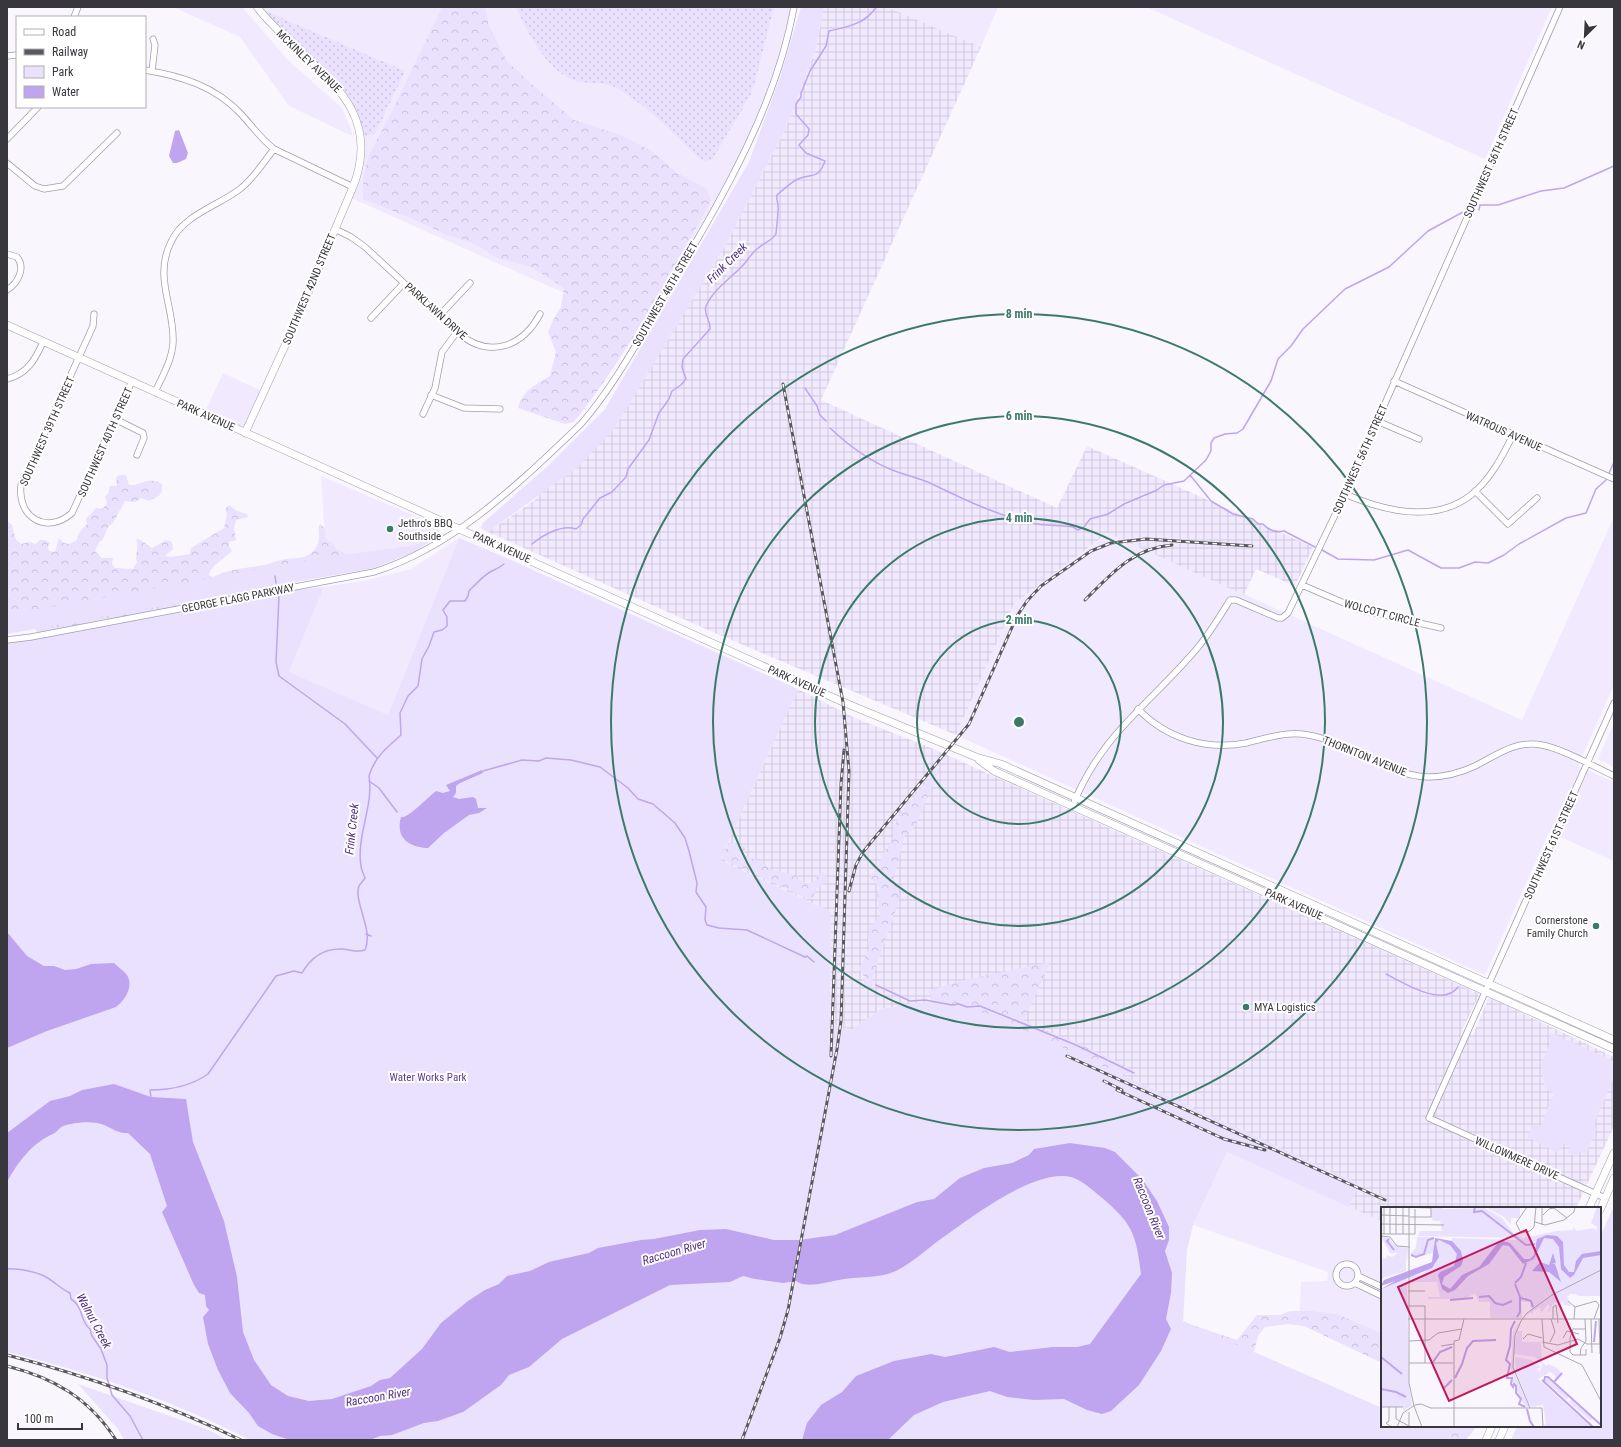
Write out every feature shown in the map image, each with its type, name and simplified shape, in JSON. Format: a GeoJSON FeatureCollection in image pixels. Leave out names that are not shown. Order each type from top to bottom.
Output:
{"type":"FeatureCollection","features":[{"type":"Feature","properties":{"kind":"main road","name":"MCKINLEY AVENUE"},"geometry":{"type":"LineString","coordinates":[[257,7],[280,33],[335,85],[347,99],[357,121],[362,142]]}},
{"type":"Feature","properties":{"kind":"main road","name":"SOUTHWEST 42ND STREET"},"geometry":{"type":"LineString","coordinates":[[245,432],[293,328],[354,187],[361,163],[362,142]]}},
{"type":"Feature","properties":{"kind":"main road","name":"PARK AVENUE"},"geometry":{"type":"LineString","coordinates":[[7,325],[843,702],[976,757],[1000,764],[1076,798],[1488,987],[1614,1049]]}},
{"type":"Feature","properties":{"kind":"main road","name":"PARK AVENUE"},"geometry":{"type":"LineString","coordinates":[[976,757],[994,770],[1488,987],[1614,1040]]}},
{"type":"Feature","properties":{"kind":"main road"},"geometry":{"type":"LineString","coordinates":[[1589,1207],[1614,1153]]}},
{"type":"Feature","properties":{"kind":"main road"},"geometry":{"type":"LineString","coordinates":[[1601,1208],[1614,1178]]}},
{"type":"Feature","properties":{"kind":"main road"},"geometry":{"type":"LineString","coordinates":[[1486,1440],[1492,1427]]}},
{"type":"Feature","properties":{"kind":"main road"},"geometry":{"type":"LineString","coordinates":[[1499,1440],[1505,1427]]}},
{"type":"Feature","properties":{"kind":"street","name":"SOUTHWEST 46TH STREET"},"geometry":{"type":"LineString","coordinates":[[460,529],[495,502],[568,437],[593,410],[610,387],[726,188],[752,136],[779,66],[794,7]]}},
{"type":"Feature","properties":{"kind":"street","name":"SOUTHWEST 56TH STREET"},"geometry":{"type":"LineString","coordinates":[[1073,805],[1087,774],[1104,747],[1138,709],[1198,647],[1217,623],[1230,600],[1236,600],[1278,618],[1282,618],[1288,613],[1345,494],[1560,7]]}},
{"type":"Feature","properties":{"kind":"street"},"geometry":{"type":"LineString","coordinates":[[152,71],[155,45],[153,39]]}},
{"type":"Feature","properties":{"kind":"street"},"geometry":{"type":"LineString","coordinates":[[146,70],[195,82],[219,95],[240,113],[260,138],[274,149],[354,187]]}},
{"type":"Feature","properties":{"kind":"street"},"geometry":{"type":"LineString","coordinates":[[7,139],[37,108]]}},
{"type":"Feature","properties":{"kind":"street"},"geometry":{"type":"LineString","coordinates":[[7,163],[35,186],[54,188],[67,183],[117,133]]}},
{"type":"Feature","properties":{"kind":"street"},"geometry":{"type":"LineString","coordinates":[[155,392],[169,360],[173,342],[162,276],[166,254],[171,240],[182,225],[247,183],[274,149]]}},
{"type":"Feature","properties":{"kind":"street","name":"PARKLAWN DRIVE"},"geometry":{"type":"LineString","coordinates":[[335,229],[358,242],[457,332],[471,342],[481,345],[505,346],[523,337],[533,327],[540,314]]}},
{"type":"Feature","properties":{"kind":"street"},"geometry":{"type":"LineString","coordinates":[[7,254],[17,257],[22,266],[17,279],[7,290]]}},
{"type":"Feature","properties":{"kind":"street"},"geometry":{"type":"LineString","coordinates":[[440,315],[470,282]]}},
{"type":"Feature","properties":{"kind":"street"},"geometry":{"type":"LineString","coordinates":[[371,318],[404,283]]}},
{"type":"Feature","properties":{"kind":"street","name":"SOUTHWEST 39TH STREET"},"geometry":{"type":"LineString","coordinates":[[78,503],[72,513],[65,519],[53,523],[44,523],[35,520],[26,512],[22,504],[20,494],[22,485],[93,326],[94,314]]}},
{"type":"Feature","properties":{"kind":"street"},"geometry":{"type":"LineString","coordinates":[[423,414],[437,380],[439,361],[442,352],[457,332]]}},
{"type":"Feature","properties":{"kind":"street"},"geometry":{"type":"LineString","coordinates":[[7,379],[28,369],[43,342]]}},
{"type":"Feature","properties":{"kind":"street","name":"SOUTHWEST 40TH STREET"},"geometry":{"type":"LineString","coordinates":[[78,503],[132,381]]}},
{"type":"Feature","properties":{"kind":"street","name":"WATROUS AVENUE"},"geometry":{"type":"LineString","coordinates":[[1394,381],[1614,479]]}},
{"type":"Feature","properties":{"kind":"street"},"geometry":{"type":"LineString","coordinates":[[431,395],[464,408],[500,409]]}},
{"type":"Feature","properties":{"kind":"street"},"geometry":{"type":"LineString","coordinates":[[115,419],[143,434],[144,438],[137,455]]}},
{"type":"Feature","properties":{"kind":"street"},"geometry":{"type":"LineString","coordinates":[[1377,421],[1419,440]]}},
{"type":"Feature","properties":{"kind":"street"},"geometry":{"type":"LineString","coordinates":[[1345,494],[1376,506],[1419,512],[1436,511],[1448,508],[1461,502],[1475,491],[1499,463],[1513,435]]}},
{"type":"Feature","properties":{"kind":"street"},"geometry":{"type":"LineString","coordinates":[[1475,491],[1508,524],[1537,498]]}},
{"type":"Feature","properties":{"kind":"street","name":"GEORGE FLAGG PARKWAY"},"geometry":{"type":"LineString","coordinates":[[7,640],[31,637],[374,572],[418,554],[460,529]]}},
{"type":"Feature","properties":{"kind":"street","name":"WOLCOTT CIRCLE"},"geometry":{"type":"LineString","coordinates":[[1302,585],[1358,609],[1441,628]]}},
{"type":"Feature","properties":{"kind":"street","name":"SOUTHWEST 61ST STREET"},"geometry":{"type":"LineString","coordinates":[[1429,1118],[1614,703]]}},
{"type":"Feature","properties":{"kind":"street","name":"THORNTON AVENUE"},"geometry":{"type":"LineString","coordinates":[[1138,709],[1149,720],[1162,729],[1196,742],[1228,745],[1285,734],[1309,735],[1326,740],[1396,770],[1419,776],[1437,776],[1457,773],[1475,766],[1501,750],[1525,744],[1550,746],[1614,776]]}},
{"type":"Feature","properties":{"kind":"street","name":"WILLOWMERE DRIVE"},"geometry":{"type":"LineString","coordinates":[[1429,1118],[1605,1198]]}},
{"type":"Feature","properties":{"kind":"street"},"geometry":{"type":"LineString","coordinates":[[1348,1264],[1355,1267],[1358,1276],[1355,1283],[1347,1286],[1340,1284],[1336,1278],[1336,1271],[1341,1266],[1348,1264]]}},
{"type":"Feature","properties":{"kind":"street"},"geometry":{"type":"LineString","coordinates":[[1358,1276],[1381,1287]]}},
{"type":"Feature","properties":{"kind":"street"},"geometry":{"type":"LineString","coordinates":[[1355,1283],[1381,1296]]}},
{"type":"Feature","properties":{"kind":"shaded area"},"geometry":{"type":"Polygon","coordinates":[[[173,7],[242,7],[288,60],[342,108],[354,137],[289,106],[240,37],[173,7]]]}},
{"type":"Feature","properties":{"kind":"shaded area"},"geometry":{"type":"Polygon","coordinates":[[[257,7],[794,7],[786,42],[753,136],[645,329],[349,197],[361,163],[353,110],[257,7]]]}},
{"type":"Feature","properties":{"kind":"shaded area"},"geometry":{"type":"Polygon","coordinates":[[[824,7],[887,7],[981,47],[821,400],[1057,508],[1087,446],[1313,547],[1295,586],[1256,569],[1244,595],[1108,533],[1014,604],[956,735],[717,634],[488,532],[535,500],[664,345],[728,241],[786,128],[815,51],[824,7]]]}},
{"type":"Feature","properties":{"kind":"shaded area"},"geometry":{"type":"Polygon","coordinates":[[[887,7],[998,7],[981,47],[887,7]]]}},
{"type":"Feature","properties":{"kind":"shaded area"},"geometry":{"type":"Polygon","coordinates":[[[1146,7],[1552,7],[1485,159],[1146,7]]]}},
{"type":"Feature","properties":{"kind":"shaded area"},"geometry":{"type":"Polygon","coordinates":[[[223,373],[264,392],[245,433],[204,414],[223,373]]]}},
{"type":"Feature","properties":{"kind":"shaded area"},"geometry":{"type":"Polygon","coordinates":[[[321,476],[438,526],[439,530],[415,545],[326,557],[321,476]]]}},
{"type":"Feature","properties":{"kind":"shaded area"},"geometry":{"type":"Polygon","coordinates":[[[1614,517],[1614,685],[1578,766],[1614,782],[1614,861],[1549,832],[1485,975],[956,735],[1014,604],[1109,533],[1522,720],[1614,517]]]}},
{"type":"Feature","properties":{"kind":"shaded area"},"geometry":{"type":"Polygon","coordinates":[[[459,538],[388,716],[289,672],[324,587],[367,580],[411,569],[459,538]]]}},
{"type":"Feature","properties":{"kind":"shaded area"},"geometry":{"type":"Polygon","coordinates":[[[798,689],[855,718],[929,747],[1480,994],[1462,1030],[1473,1035],[1489,997],[1614,1057],[1614,1126],[1576,1207],[1381,1207],[1381,1221],[1349,1207],[1358,1184],[945,1002],[915,1003],[881,1009],[851,1030],[830,1024],[831,912],[720,860],[798,689]]]}},
{"type":"Feature","properties":{"kind":"shaded area"},"geometry":{"type":"Polygon","coordinates":[[[1614,723],[1614,767],[1598,759],[1614,723]]]}},
{"type":"Feature","properties":{"kind":"shaded area"},"geometry":{"type":"Polygon","coordinates":[[[1227,1152],[1381,1221],[1381,1359],[1299,1322],[1301,1282],[1327,1281],[1328,1272],[1193,1225],[1227,1152]]]}},
{"type":"Feature","properties":{"kind":"green space"},"geometry":{"type":"Polygon","coordinates":[[[442,7],[485,7],[489,26],[507,61],[532,84],[574,120],[621,135],[653,152],[676,172],[707,189],[711,201],[630,342],[594,396],[574,422],[565,424],[518,408],[523,397],[530,389],[550,376],[556,352],[548,332],[561,307],[564,288],[531,267],[498,258],[473,243],[447,235],[413,219],[363,199],[365,171],[372,150],[442,7]]]}},
{"type":"Feature","properties":{"kind":"green space"},"geometry":{"type":"Polygon","coordinates":[[[516,7],[774,7],[750,96],[712,160],[704,161],[649,111],[627,94],[611,85],[576,81],[566,77],[556,70],[532,39],[516,7]]]}},
{"type":"Feature","properties":{"kind":"green space"},"geometry":{"type":"Polygon","coordinates":[[[801,7],[824,7],[815,51],[786,128],[728,241],[615,428],[578,467],[488,532],[481,528],[483,523],[549,465],[605,409],[749,162],[781,74],[801,7]]]}},
{"type":"Feature","properties":{"kind":"green space"},"geometry":{"type":"Polygon","coordinates":[[[258,8],[405,71],[376,132],[372,135],[361,136],[353,110],[258,8]]]}},
{"type":"Feature","properties":{"kind":"green space"},"geometry":{"type":"Polygon","coordinates":[[[126,475],[129,485],[152,480],[162,484],[162,490],[160,495],[149,501],[141,498],[136,502],[125,501],[113,523],[108,527],[102,541],[100,541],[95,551],[102,558],[113,558],[112,564],[115,568],[133,569],[137,562],[136,539],[139,539],[152,548],[166,540],[172,542],[173,549],[165,556],[171,557],[190,554],[191,548],[224,528],[227,514],[225,509],[229,505],[237,511],[247,514],[248,517],[236,520],[234,528],[236,540],[229,542],[229,546],[232,551],[213,567],[208,575],[213,577],[231,570],[264,565],[279,560],[299,558],[308,555],[315,549],[319,542],[320,524],[325,530],[325,539],[332,542],[336,549],[346,554],[298,578],[296,584],[202,602],[188,603],[155,612],[101,620],[44,632],[37,632],[33,625],[7,620],[7,521],[12,525],[16,540],[22,544],[28,542],[36,544],[40,540],[45,540],[50,543],[48,547],[49,551],[55,552],[59,538],[64,543],[69,544],[77,540],[79,533],[87,524],[86,519],[96,508],[102,509],[107,504],[105,496],[108,494],[110,486],[117,486],[116,477],[126,475]]]}},
{"type":"Feature","properties":{"kind":"green space"},"geometry":{"type":"Polygon","coordinates":[[[439,530],[440,535],[414,552],[374,568],[7,634],[7,615],[326,557],[415,545],[439,530]]]}},
{"type":"Feature","properties":{"kind":"green space","name":"Water Works Park"},"geometry":{"type":"Polygon","coordinates":[[[459,538],[798,689],[720,860],[831,912],[830,1024],[851,1030],[881,1009],[915,1003],[945,1002],[996,1017],[1359,1184],[1349,1207],[1227,1152],[1193,1225],[1187,1250],[1183,1321],[1381,1409],[1381,1427],[1423,1427],[1453,1440],[250,1440],[161,1400],[131,1389],[100,1378],[7,1352],[7,643],[183,612],[293,590],[324,587],[289,672],[388,715],[459,538]]]}},
{"type":"Feature","properties":{"kind":"green space"},"geometry":{"type":"Polygon","coordinates":[[[939,770],[915,827],[905,835],[894,878],[899,888],[899,901],[873,976],[872,987],[863,985],[865,978],[859,969],[869,949],[868,940],[870,927],[880,916],[877,893],[880,888],[870,878],[881,860],[882,854],[892,842],[894,827],[901,812],[936,771],[939,770]]]}},
{"type":"Feature","properties":{"kind":"green space"},"geometry":{"type":"Polygon","coordinates":[[[730,842],[745,846],[744,855],[763,863],[773,870],[792,874],[806,884],[814,881],[822,872],[824,872],[827,881],[816,889],[813,899],[808,899],[722,859],[723,853],[730,842]]]}},
{"type":"Feature","properties":{"kind":"green space"},"geometry":{"type":"Polygon","coordinates":[[[1050,962],[1024,1021],[1115,1060],[1131,1070],[1130,1073],[1122,1074],[1109,1071],[930,1004],[932,997],[927,991],[961,981],[1050,962]]]}},
{"type":"Feature","properties":{"kind":"green space"},"geometry":{"type":"Polygon","coordinates":[[[1551,1033],[1614,1061],[1614,1078],[1595,1121],[1596,1131],[1586,1154],[1579,1151],[1577,1157],[1568,1153],[1570,1147],[1563,1143],[1558,1153],[1527,1137],[1533,1124],[1540,1127],[1554,1093],[1545,1089],[1541,1065],[1550,1043],[1551,1033]]]}},
{"type":"Feature","properties":{"kind":"green space"},"geometry":{"type":"Polygon","coordinates":[[[1614,1206],[1614,1440],[1511,1440],[1517,1427],[1601,1427],[1601,1235],[1614,1206]]]}},
{"type":"Feature","properties":{"kind":"green space"},"geometry":{"type":"Polygon","coordinates":[[[1290,1311],[1311,1311],[1337,1314],[1381,1334],[1381,1363],[1304,1326],[1288,1324],[1265,1327],[1258,1336],[1254,1352],[1381,1408],[1381,1427],[1476,1427],[1466,1440],[1136,1440],[1180,1321],[1237,1340],[1257,1315],[1280,1315],[1290,1311]]]}},
{"type":"Feature","properties":{"kind":"green space"},"geometry":{"type":"Polygon","coordinates":[[[78,1384],[204,1428],[228,1440],[124,1440],[118,1429],[78,1384]]]}},
{"type":"Feature","properties":{"kind":"water"},"geometry":{"type":"Polygon","coordinates":[[[179,130],[188,153],[186,159],[173,163],[169,156],[175,131],[179,130]]]}},
{"type":"Feature","properties":{"kind":"water"},"geometry":{"type":"Polygon","coordinates":[[[482,770],[483,773],[456,786],[456,793],[453,797],[459,799],[473,797],[476,799],[478,808],[487,808],[479,813],[469,815],[444,833],[428,848],[410,844],[402,836],[400,831],[401,817],[408,815],[436,791],[443,793],[450,791],[446,785],[482,770]]]}},
{"type":"Feature","properties":{"kind":"water"},"geometry":{"type":"Polygon","coordinates":[[[7,932],[27,956],[44,966],[54,966],[65,970],[76,969],[91,964],[114,963],[127,975],[130,984],[128,993],[116,1007],[47,1031],[7,1048],[7,932]]]}},
{"type":"Feature","properties":{"kind":"water","name":"Raccoon River"},"geometry":{"type":"Polygon","coordinates":[[[114,1084],[151,1097],[186,1099],[193,1142],[224,1221],[237,1277],[243,1332],[254,1360],[271,1385],[288,1396],[309,1401],[332,1399],[371,1386],[380,1380],[390,1378],[422,1349],[441,1323],[468,1301],[485,1290],[499,1284],[507,1276],[530,1271],[549,1262],[589,1253],[598,1248],[700,1230],[726,1229],[774,1240],[799,1240],[835,1235],[917,1202],[934,1199],[960,1178],[984,1168],[1012,1163],[1029,1155],[1034,1149],[1070,1143],[1105,1148],[1115,1152],[1142,1179],[1157,1201],[1169,1227],[1169,1240],[1165,1251],[1172,1273],[1171,1293],[1166,1319],[1171,1329],[1161,1351],[1139,1385],[1111,1411],[1102,1414],[1087,1410],[1064,1399],[1034,1400],[1007,1397],[990,1391],[943,1402],[914,1415],[888,1440],[802,1440],[807,1423],[821,1405],[842,1392],[856,1376],[894,1361],[931,1354],[945,1357],[994,1347],[1010,1352],[1053,1347],[1077,1347],[1090,1344],[1141,1274],[1137,1249],[1135,1239],[1131,1231],[1112,1206],[1079,1180],[1071,1177],[1057,1176],[1023,1186],[1005,1196],[939,1240],[909,1263],[889,1274],[811,1285],[796,1281],[783,1283],[743,1276],[730,1282],[670,1285],[562,1339],[529,1367],[509,1375],[501,1385],[463,1412],[438,1421],[424,1423],[392,1435],[380,1436],[370,1440],[290,1440],[272,1434],[258,1426],[249,1413],[230,1393],[218,1370],[208,1344],[203,1317],[209,1310],[206,1306],[205,1295],[199,1293],[194,1285],[162,1212],[167,1206],[150,1154],[128,1133],[120,1132],[93,1122],[63,1126],[38,1142],[26,1154],[7,1182],[7,1133],[50,1101],[70,1096],[82,1090],[114,1084]]]}},
{"type":"Feature","properties":{"kind":"waterway","name":"Frink Creek"},"geometry":{"type":"LineString","coordinates":[[532,544],[553,531],[565,528],[576,529],[581,525],[583,519],[600,498],[612,492],[626,477],[628,469],[649,440],[659,413],[669,399],[672,391],[681,385],[686,379],[682,367],[683,359],[710,329],[705,309],[709,300],[713,294],[759,247],[776,234],[778,208],[777,195],[795,180],[814,175],[820,171],[825,161],[806,153],[799,145],[808,135],[809,129],[796,114],[796,104],[801,97],[801,93],[810,71],[826,46],[829,31],[861,21],[872,13],[876,7]]}},
{"type":"Feature","properties":{"kind":"waterway"},"geometry":{"type":"LineString","coordinates":[[1479,210],[1480,205],[1498,205],[1541,191],[1564,188],[1614,166]]}},
{"type":"Feature","properties":{"kind":"waterway"},"geometry":{"type":"LineString","coordinates":[[830,428],[843,440],[874,461],[895,471],[925,481],[980,506],[1018,520],[1042,525],[1073,527],[1078,530],[1084,527],[1090,519],[1108,514],[1124,504],[1157,490],[1164,485],[1184,481],[1206,460],[1211,451],[1211,443],[1214,438],[1225,434],[1237,433],[1243,429],[1271,381],[1278,359],[1291,346],[1303,329],[1345,289],[1389,267],[1428,231],[1463,212]]}},
{"type":"Feature","properties":{"kind":"waterway"},"geometry":{"type":"LineString","coordinates":[[805,388],[817,406],[820,415],[826,421]]}},
{"type":"Feature","properties":{"kind":"waterway"},"geometry":{"type":"LineString","coordinates":[[1609,473],[1614,462]]}},
{"type":"Feature","properties":{"kind":"waterway"},"geometry":{"type":"LineString","coordinates":[[1190,475],[1211,501],[1233,514],[1253,519],[1258,524],[1263,524],[1272,531],[1284,531],[1315,547]]}},
{"type":"Feature","properties":{"kind":"waterway"},"geometry":{"type":"LineString","coordinates":[[1322,550],[1338,559],[1374,560],[1408,550],[1441,568],[1459,568],[1475,562],[1488,563],[1566,518],[1586,513],[1596,489],[1606,480]]}},
{"type":"Feature","properties":{"kind":"waterway","name":"Frink Creek"},"geometry":{"type":"LineString","coordinates":[[151,1097],[150,1090],[166,1089],[188,1084],[195,1082],[208,1074],[276,976],[294,971],[302,973],[314,958],[330,950],[365,950],[367,934],[358,892],[359,886],[365,878],[361,868],[360,855],[369,798],[369,776],[378,758],[386,748],[401,735],[400,713],[408,696],[418,686],[422,659],[434,632],[442,630],[447,626],[447,617],[443,610],[450,601],[465,601],[469,591],[479,581],[487,574],[504,564]]}},
{"type":"Feature","properties":{"kind":"waterway"},"geometry":{"type":"LineString","coordinates":[[275,576],[276,583]]}},
{"type":"Feature","properties":{"kind":"waterway"},"geometry":{"type":"LineString","coordinates":[[279,596],[276,662],[279,676],[345,724],[377,758]]}},
{"type":"Feature","properties":{"kind":"waterway"},"geometry":{"type":"LineString","coordinates":[[483,771],[522,760],[539,761],[546,758],[571,760],[600,767],[628,788],[638,799],[653,804],[675,823],[685,838],[697,883],[696,892],[706,907],[705,920],[707,925],[719,928],[747,930],[805,957],[807,956],[814,962]]}},
{"type":"Feature","properties":{"kind":"waterway"},"geometry":{"type":"LineString","coordinates":[[369,781],[379,788],[397,812]]}},
{"type":"Feature","properties":{"kind":"waterway","name":"Frink Creek"},"geometry":{"type":"LineString","coordinates":[[366,934],[371,936]]}},
{"type":"Feature","properties":{"kind":"waterway"},"geometry":{"type":"LineString","coordinates":[[1386,974],[1413,988],[1433,994],[1443,995],[1451,993],[1458,987]]}},
{"type":"Feature","properties":{"kind":"waterway"},"geometry":{"type":"LineString","coordinates":[[876,985],[910,1001],[925,1000],[952,1005],[959,1004],[967,1007],[980,1006],[1076,1045],[1134,1073]]}},
{"type":"Feature","properties":{"kind":"waterway","name":"Walnut Creek"},"geometry":{"type":"LineString","coordinates":[[7,1269],[16,1269],[42,1275],[70,1293],[71,1299],[78,1306],[92,1336],[101,1349],[107,1365],[107,1378],[112,1395],[130,1416],[143,1440]]}},
{"type":"Feature","properties":{"kind":"railway"},"geometry":{"type":"LineString","coordinates":[[742,1440],[780,1338],[788,1310],[841,1021],[849,771],[843,702],[783,384]]}},
{"type":"Feature","properties":{"kind":"railway"},"geometry":{"type":"LineString","coordinates":[[849,891],[856,865],[863,852],[969,724],[1017,616],[1027,601],[1041,586],[1091,551],[1111,543],[1146,539],[1252,546]]}},
{"type":"Feature","properties":{"kind":"railway"},"geometry":{"type":"LineString","coordinates":[[1085,600],[1114,572],[1134,557],[1158,547],[1172,545]]}},
{"type":"Feature","properties":{"kind":"railway"},"geometry":{"type":"LineString","coordinates":[[831,1056],[841,784],[844,750]]}},
{"type":"Feature","properties":{"kind":"railway"},"geometry":{"type":"LineString","coordinates":[[1067,1056],[1385,1200]]}},
{"type":"Feature","properties":{"kind":"railway"},"geometry":{"type":"LineString","coordinates":[[1104,1081],[1122,1090]]}},
{"type":"Feature","properties":{"kind":"railway"},"geometry":{"type":"LineString","coordinates":[[1117,1090],[1224,1139],[1265,1150]]}},
{"type":"Feature","properties":{"kind":"railway"},"geometry":{"type":"LineString","coordinates":[[7,1355],[67,1372],[126,1392],[184,1414],[241,1440]]}},
{"type":"Feature","properties":{"kind":"railway"},"geometry":{"type":"LineString","coordinates":[[7,1366],[40,1377],[69,1392],[94,1412],[116,1440]]}},
{"type":"Feature","properties":{"kind":"place","name":"Jethro's BBQ Southside"},"geometry":{"type":"Point","coordinates":[390,529]}},
{"type":"Feature","properties":{"kind":"place","name":"Cornerstone Family Church"},"geometry":{"type":"Point","coordinates":[1596,926]}},
{"type":"Feature","properties":{"kind":"place","name":"MYA Logistics"},"geometry":{"type":"Point","coordinates":[1246,1007]}}]}
